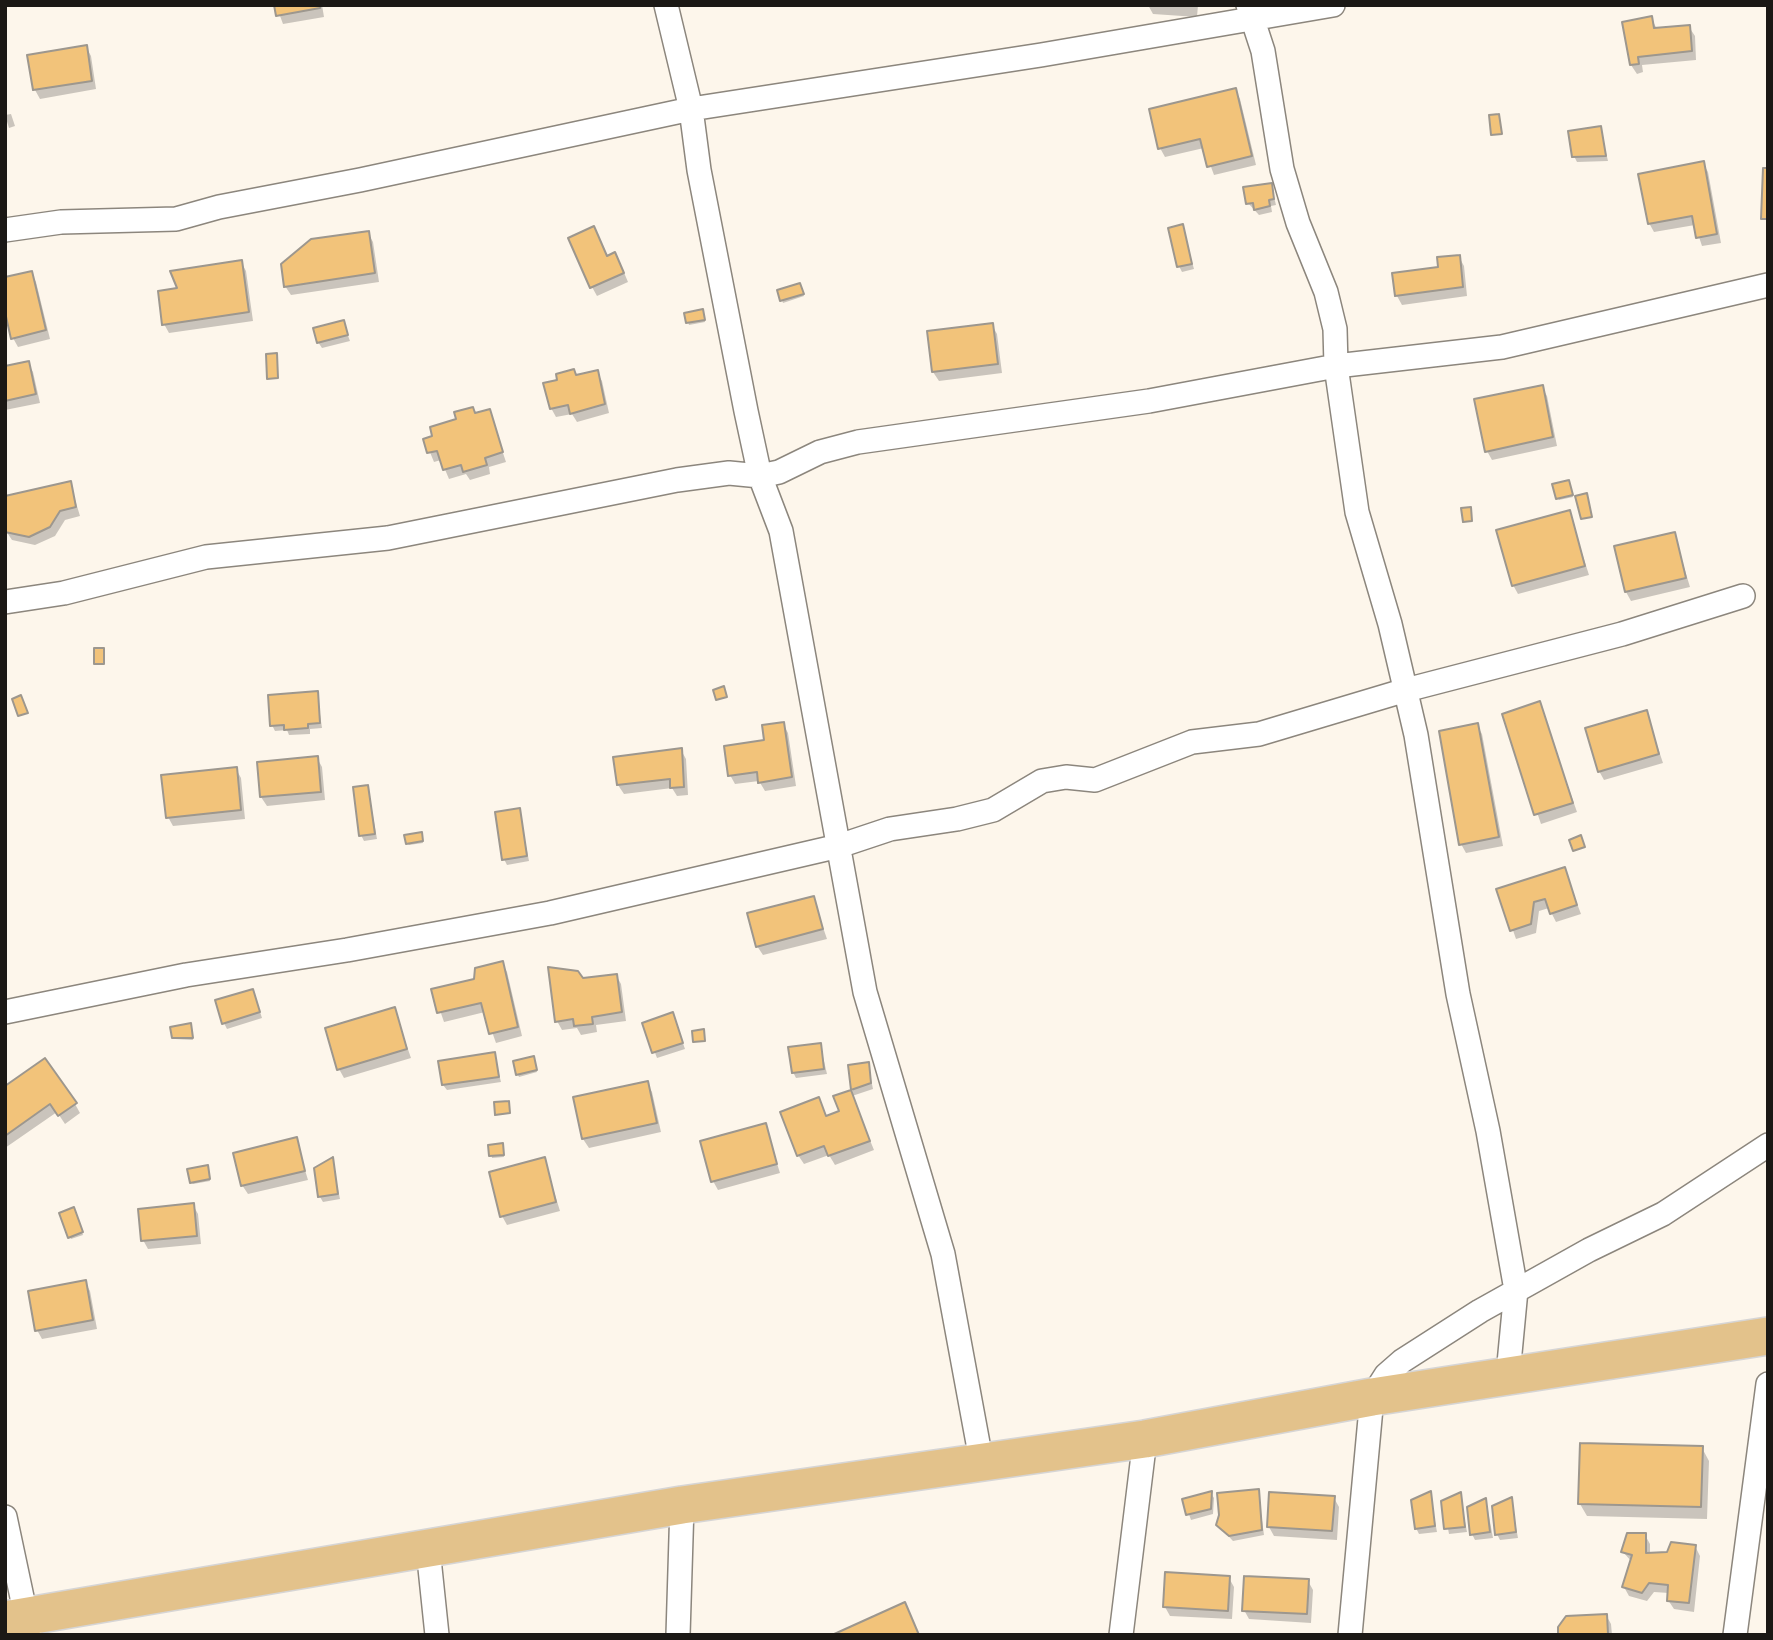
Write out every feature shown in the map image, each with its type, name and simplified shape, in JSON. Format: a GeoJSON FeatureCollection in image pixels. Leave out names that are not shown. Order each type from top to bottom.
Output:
{"type":"FeatureCollection","features":[{"type":"Feature","properties":{"kind":"main road"},"geometry":{"type":"LineString","coordinates":[[20,1624],[682,1505],[982,1465],[1145,1439],[1372,1396],[1768,1336]]}},
{"type":"Feature","properties":{"kind":"street"},"geometry":{"type":"LineString","coordinates":[[666,5],[691,108],[699,170],[760,476],[782,531],[865,992],[943,1254],[982,1465]]}},
{"type":"Feature","properties":{"kind":"street"},"geometry":{"type":"LineString","coordinates":[[5,230],[61,222],[176,219],[219,207],[360,180],[691,108],[1041,55],[1250,12],[1334,5]]}},
{"type":"Feature","properties":{"kind":"street"},"geometry":{"type":"LineString","coordinates":[[1250,12],[1263,51],[1282,169],[1298,223],[1326,292],[1335,329],[1336,366],[1357,512],[1406,690],[1458,994],[1488,1131],[1516,1290],[1508,1374]]}},
{"type":"Feature","properties":{"kind":"street"},"geometry":{"type":"LineString","coordinates":[[5,602],[64,593],[206,557],[388,538],[677,480],[729,474],[760,476],[858,442],[1149,401],[1336,366],[1502,347],[1768,285]]}},
{"type":"Feature","properties":{"kind":"street"},"geometry":{"type":"LineString","coordinates":[[5,1012],[186,975],[550,913],[839,846],[890,829],[993,810],[1042,781],[1066,777],[1095,780],[1192,742],[1259,734],[1406,690],[1610,637],[1743,596]]}},
{"type":"Feature","properties":{"kind":"street"},"geometry":{"type":"LineString","coordinates":[[1350,1635],[1372,1396],[1386,1375],[1402,1361],[1516,1290],[1663,1214],[1768,1145]]}},
{"type":"Feature","properties":{"kind":"street"},"geometry":{"type":"LineString","coordinates":[[1735,1635],[1768,1384]]}},
{"type":"Feature","properties":{"kind":"street"},"geometry":{"type":"LineString","coordinates":[[1121,1635],[1145,1439]]}},
{"type":"Feature","properties":{"kind":"street"},"geometry":{"type":"LineString","coordinates":[[678,1635],[682,1505]]}},
{"type":"Feature","properties":{"kind":"street"},"geometry":{"type":"LineString","coordinates":[[5,1517],[20,1624]]}},
{"type":"Feature","properties":{"kind":"street"},"geometry":{"type":"LineString","coordinates":[[428,1549],[437,1635]]}},
{"type":"Feature","properties":{"kind":"building"},"geometry":{"type":"Polygon","coordinates":[[[274,5],[320,5],[320,8],[276,16],[274,5]]]}},
{"type":"Feature","properties":{"kind":"building"},"geometry":{"type":"Polygon","coordinates":[[[1652,16],[1654,28],[1690,25],[1692,51],[1638,57],[1639,64],[1630,65],[1622,22],[1652,16]]]}},
{"type":"Feature","properties":{"kind":"building"},"geometry":{"type":"Polygon","coordinates":[[[87,45],[92,81],[33,90],[27,55],[87,45]]]}},
{"type":"Feature","properties":{"kind":"building"},"geometry":{"type":"Polygon","coordinates":[[[1236,88],[1252,156],[1207,167],[1200,139],[1158,149],[1149,109],[1236,88]]]}},
{"type":"Feature","properties":{"kind":"building"},"geometry":{"type":"Polygon","coordinates":[[[1499,114],[1502,134],[1491,135],[1489,115],[1499,114]]]}},
{"type":"Feature","properties":{"kind":"building"},"geometry":{"type":"Polygon","coordinates":[[[1601,126],[1606,156],[1572,157],[1568,131],[1601,126]]]}},
{"type":"Feature","properties":{"kind":"building"},"geometry":{"type":"Polygon","coordinates":[[[1704,161],[1717,234],[1696,238],[1692,216],[1648,224],[1638,174],[1704,161]]]}},
{"type":"Feature","properties":{"kind":"building"},"geometry":{"type":"Polygon","coordinates":[[[1763,168],[1768,168],[1768,219],[1761,219],[1763,168]]]}},
{"type":"Feature","properties":{"kind":"building"},"geometry":{"type":"Polygon","coordinates":[[[1272,183],[1274,199],[1269,200],[1270,206],[1254,210],[1253,203],[1246,204],[1243,187],[1272,183]]]}},
{"type":"Feature","properties":{"kind":"building"},"geometry":{"type":"Polygon","coordinates":[[[1183,224],[1192,264],[1177,267],[1168,228],[1183,224]]]}},
{"type":"Feature","properties":{"kind":"building"},"geometry":{"type":"Polygon","coordinates":[[[594,226],[607,256],[615,252],[624,273],[590,288],[568,238],[594,226]]]}},
{"type":"Feature","properties":{"kind":"building"},"geometry":{"type":"Polygon","coordinates":[[[369,231],[375,273],[284,287],[281,264],[311,239],[369,231]]]}},
{"type":"Feature","properties":{"kind":"building"},"geometry":{"type":"Polygon","coordinates":[[[1460,255],[1463,287],[1395,296],[1392,273],[1438,267],[1437,257],[1460,255]]]}},
{"type":"Feature","properties":{"kind":"building"},"geometry":{"type":"Polygon","coordinates":[[[242,260],[249,312],[162,325],[158,291],[177,288],[170,271],[242,260]]]}},
{"type":"Feature","properties":{"kind":"building"},"geometry":{"type":"Polygon","coordinates":[[[32,271],[46,330],[11,339],[5,312],[5,277],[32,271]]]}},
{"type":"Feature","properties":{"kind":"building"},"geometry":{"type":"Polygon","coordinates":[[[800,283],[804,294],[780,301],[777,290],[800,283]]]}},
{"type":"Feature","properties":{"kind":"building"},"geometry":{"type":"Polygon","coordinates":[[[703,309],[705,320],[686,323],[684,313],[703,309]]]}},
{"type":"Feature","properties":{"kind":"building"},"geometry":{"type":"Polygon","coordinates":[[[344,320],[348,335],[317,343],[313,328],[344,320]]]}},
{"type":"Feature","properties":{"kind":"building"},"geometry":{"type":"Polygon","coordinates":[[[993,323],[998,364],[932,372],[927,331],[993,323]]]}},
{"type":"Feature","properties":{"kind":"building"},"geometry":{"type":"Polygon","coordinates":[[[277,353],[278,378],[267,379],[266,354],[277,353]]]}},
{"type":"Feature","properties":{"kind":"building"},"geometry":{"type":"Polygon","coordinates":[[[29,361],[36,394],[5,401],[5,366],[29,361]]]}},
{"type":"Feature","properties":{"kind":"building"},"geometry":{"type":"Polygon","coordinates":[[[574,369],[576,375],[598,370],[605,404],[570,414],[568,405],[550,409],[543,383],[557,380],[556,374],[574,369]]]}},
{"type":"Feature","properties":{"kind":"building"},"geometry":{"type":"Polygon","coordinates":[[[1543,385],[1553,437],[1485,452],[1474,399],[1543,385]]]}},
{"type":"Feature","properties":{"kind":"building"},"geometry":{"type":"Polygon","coordinates":[[[473,407],[475,413],[490,409],[503,452],[485,458],[487,465],[463,472],[461,465],[443,470],[437,451],[427,453],[423,439],[432,436],[430,427],[456,419],[454,412],[473,407]]]}},
{"type":"Feature","properties":{"kind":"building"},"geometry":{"type":"Polygon","coordinates":[[[1569,480],[1573,495],[1556,499],[1552,484],[1569,480]]]}},
{"type":"Feature","properties":{"kind":"building"},"geometry":{"type":"Polygon","coordinates":[[[71,481],[76,507],[60,511],[50,527],[29,537],[5,532],[5,496],[71,481]]]}},
{"type":"Feature","properties":{"kind":"building"},"geometry":{"type":"Polygon","coordinates":[[[1587,493],[1592,517],[1581,519],[1575,496],[1587,493]]]}},
{"type":"Feature","properties":{"kind":"building"},"geometry":{"type":"Polygon","coordinates":[[[1471,507],[1472,521],[1463,522],[1461,508],[1471,507]]]}},
{"type":"Feature","properties":{"kind":"building"},"geometry":{"type":"Polygon","coordinates":[[[1570,510],[1585,566],[1512,586],[1496,530],[1570,510]]]}},
{"type":"Feature","properties":{"kind":"building"},"geometry":{"type":"Polygon","coordinates":[[[1675,532],[1686,578],[1625,592],[1614,546],[1675,532]]]}},
{"type":"Feature","properties":{"kind":"building"},"geometry":{"type":"Polygon","coordinates":[[[94,648],[104,648],[104,664],[94,664],[94,648]]]}},
{"type":"Feature","properties":{"kind":"building"},"geometry":{"type":"Polygon","coordinates":[[[724,686],[727,697],[716,700],[713,690],[724,686]]]}},
{"type":"Feature","properties":{"kind":"building"},"geometry":{"type":"Polygon","coordinates":[[[318,691],[320,723],[308,724],[308,728],[284,730],[284,725],[270,726],[268,695],[318,691]]]}},
{"type":"Feature","properties":{"kind":"building"},"geometry":{"type":"Polygon","coordinates":[[[21,695],[28,713],[18,716],[12,699],[21,695]]]}},
{"type":"Feature","properties":{"kind":"building"},"geometry":{"type":"Polygon","coordinates":[[[1540,701],[1573,803],[1534,815],[1502,714],[1540,701]]]}},
{"type":"Feature","properties":{"kind":"building"},"geometry":{"type":"Polygon","coordinates":[[[1647,710],[1659,754],[1598,772],[1585,728],[1647,710]]]}},
{"type":"Feature","properties":{"kind":"building"},"geometry":{"type":"Polygon","coordinates":[[[784,722],[792,777],[758,783],[757,772],[728,776],[724,746],[764,740],[762,725],[784,722]]]}},
{"type":"Feature","properties":{"kind":"building"},"geometry":{"type":"Polygon","coordinates":[[[1478,723],[1499,837],[1459,845],[1439,731],[1478,723]]]}},
{"type":"Feature","properties":{"kind":"building"},"geometry":{"type":"Polygon","coordinates":[[[682,748],[684,787],[670,788],[670,779],[617,785],[613,757],[682,748]]]}},
{"type":"Feature","properties":{"kind":"building"},"geometry":{"type":"Polygon","coordinates":[[[318,756],[321,792],[260,797],[257,762],[318,756]]]}},
{"type":"Feature","properties":{"kind":"building"},"geometry":{"type":"Polygon","coordinates":[[[237,767],[241,810],[166,818],[161,775],[237,767]]]}},
{"type":"Feature","properties":{"kind":"building"},"geometry":{"type":"Polygon","coordinates":[[[368,785],[375,834],[359,836],[353,787],[368,785]]]}},
{"type":"Feature","properties":{"kind":"building"},"geometry":{"type":"Polygon","coordinates":[[[520,808],[527,856],[502,860],[495,812],[520,808]]]}},
{"type":"Feature","properties":{"kind":"building"},"geometry":{"type":"Polygon","coordinates":[[[422,832],[423,841],[406,844],[404,835],[422,832]]]}},
{"type":"Feature","properties":{"kind":"building"},"geometry":{"type":"Polygon","coordinates":[[[1581,835],[1585,847],[1573,851],[1569,840],[1581,835]]]}},
{"type":"Feature","properties":{"kind":"building"},"geometry":{"type":"Polygon","coordinates":[[[1565,867],[1577,905],[1550,914],[1545,899],[1534,902],[1531,924],[1510,931],[1496,889],[1565,867]]]}},
{"type":"Feature","properties":{"kind":"building"},"geometry":{"type":"Polygon","coordinates":[[[814,896],[823,929],[756,947],[747,913],[814,896]]]}},
{"type":"Feature","properties":{"kind":"building"},"geometry":{"type":"Polygon","coordinates":[[[503,961],[518,1027],[489,1034],[481,1003],[437,1013],[431,989],[474,979],[475,968],[503,961]]]}},
{"type":"Feature","properties":{"kind":"building"},"geometry":{"type":"Polygon","coordinates":[[[548,967],[578,971],[583,978],[617,974],[622,1012],[592,1017],[593,1024],[574,1026],[573,1019],[555,1022],[548,967]]]}},
{"type":"Feature","properties":{"kind":"building"},"geometry":{"type":"Polygon","coordinates":[[[253,989],[260,1012],[222,1024],[215,1000],[253,989]]]}},
{"type":"Feature","properties":{"kind":"building"},"geometry":{"type":"Polygon","coordinates":[[[395,1007],[407,1049],[337,1070],[325,1028],[395,1007]]]}},
{"type":"Feature","properties":{"kind":"building"},"geometry":{"type":"Polygon","coordinates":[[[673,1012],[683,1043],[652,1053],[642,1023],[673,1012]]]}},
{"type":"Feature","properties":{"kind":"building"},"geometry":{"type":"Polygon","coordinates":[[[191,1023],[193,1038],[172,1038],[170,1027],[191,1023]]]}},
{"type":"Feature","properties":{"kind":"building"},"geometry":{"type":"Polygon","coordinates":[[[704,1029],[705,1041],[693,1042],[692,1031],[704,1029]]]}},
{"type":"Feature","properties":{"kind":"building"},"geometry":{"type":"Polygon","coordinates":[[[821,1043],[824,1069],[792,1073],[788,1047],[821,1043]]]}},
{"type":"Feature","properties":{"kind":"building"},"geometry":{"type":"Polygon","coordinates":[[[495,1052],[499,1077],[442,1085],[438,1061],[495,1052]]]}},
{"type":"Feature","properties":{"kind":"building"},"geometry":{"type":"Polygon","coordinates":[[[534,1056],[537,1070],[516,1075],[513,1061],[534,1056]]]}},
{"type":"Feature","properties":{"kind":"building"},"geometry":{"type":"Polygon","coordinates":[[[45,1058],[77,1103],[58,1116],[50,1104],[5,1136],[5,1086],[45,1058]]]}},
{"type":"Feature","properties":{"kind":"building"},"geometry":{"type":"Polygon","coordinates":[[[869,1062],[871,1083],[851,1090],[848,1065],[869,1062]]]}},
{"type":"Feature","properties":{"kind":"building"},"geometry":{"type":"Polygon","coordinates":[[[648,1081],[657,1123],[582,1139],[573,1097],[648,1081]]]}},
{"type":"Feature","properties":{"kind":"building"},"geometry":{"type":"Polygon","coordinates":[[[851,1090],[870,1141],[828,1156],[824,1146],[797,1156],[780,1112],[819,1097],[826,1116],[839,1111],[833,1096],[851,1090]]]}},
{"type":"Feature","properties":{"kind":"building"},"geometry":{"type":"Polygon","coordinates":[[[509,1101],[510,1113],[495,1115],[494,1102],[509,1101]]]}},
{"type":"Feature","properties":{"kind":"building"},"geometry":{"type":"Polygon","coordinates":[[[766,1123],[777,1164],[711,1182],[700,1141],[766,1123]]]}},
{"type":"Feature","properties":{"kind":"building"},"geometry":{"type":"Polygon","coordinates":[[[297,1137],[305,1171],[241,1186],[233,1153],[297,1137]]]}},
{"type":"Feature","properties":{"kind":"building"},"geometry":{"type":"Polygon","coordinates":[[[503,1143],[504,1155],[489,1156],[488,1145],[503,1143]]]}},
{"type":"Feature","properties":{"kind":"building"},"geometry":{"type":"Polygon","coordinates":[[[333,1157],[338,1194],[318,1197],[314,1168],[333,1157]]]}},
{"type":"Feature","properties":{"kind":"building"},"geometry":{"type":"Polygon","coordinates":[[[545,1157],[556,1202],[500,1217],[489,1172],[545,1157]]]}},
{"type":"Feature","properties":{"kind":"building"},"geometry":{"type":"Polygon","coordinates":[[[208,1165],[210,1179],[190,1183],[187,1169],[208,1165]]]}},
{"type":"Feature","properties":{"kind":"building"},"geometry":{"type":"Polygon","coordinates":[[[194,1203],[197,1236],[141,1241],[138,1209],[194,1203]]]}},
{"type":"Feature","properties":{"kind":"building"},"geometry":{"type":"Polygon","coordinates":[[[74,1207],[83,1232],[68,1238],[59,1213],[74,1207]]]}},
{"type":"Feature","properties":{"kind":"building"},"geometry":{"type":"Polygon","coordinates":[[[86,1280],[93,1320],[35,1331],[28,1291],[86,1280]]]}},
{"type":"Feature","properties":{"kind":"building"},"geometry":{"type":"Polygon","coordinates":[[[1580,1443],[1703,1446],[1701,1507],[1578,1504],[1580,1443]]]}},
{"type":"Feature","properties":{"kind":"building"},"geometry":{"type":"Polygon","coordinates":[[[1259,1489],[1262,1530],[1229,1536],[1216,1525],[1219,1515],[1217,1493],[1259,1489]]]}},
{"type":"Feature","properties":{"kind":"building"},"geometry":{"type":"Polygon","coordinates":[[[1212,1491],[1211,1509],[1186,1515],[1182,1499],[1212,1491]]]}},
{"type":"Feature","properties":{"kind":"building"},"geometry":{"type":"Polygon","coordinates":[[[1431,1491],[1435,1526],[1415,1529],[1411,1500],[1431,1491]]]}},
{"type":"Feature","properties":{"kind":"building"},"geometry":{"type":"Polygon","coordinates":[[[1269,1492],[1335,1496],[1332,1531],[1267,1527],[1269,1492]]]}},
{"type":"Feature","properties":{"kind":"building"},"geometry":{"type":"Polygon","coordinates":[[[1461,1492],[1465,1527],[1444,1529],[1441,1501],[1461,1492]]]}},
{"type":"Feature","properties":{"kind":"building"},"geometry":{"type":"Polygon","coordinates":[[[1512,1497],[1516,1532],[1495,1535],[1492,1506],[1512,1497]]]}},
{"type":"Feature","properties":{"kind":"building"},"geometry":{"type":"Polygon","coordinates":[[[1486,1498],[1490,1532],[1470,1535],[1467,1507],[1486,1498]]]}},
{"type":"Feature","properties":{"kind":"building"},"geometry":{"type":"Polygon","coordinates":[[[1627,1533],[1646,1533],[1646,1553],[1667,1552],[1671,1542],[1696,1545],[1689,1603],[1667,1601],[1668,1585],[1649,1583],[1642,1593],[1622,1587],[1632,1555],[1621,1552],[1627,1533]]]}},
{"type":"Feature","properties":{"kind":"building"},"geometry":{"type":"Polygon","coordinates":[[[1165,1572],[1230,1576],[1228,1611],[1163,1607],[1165,1572]]]}},
{"type":"Feature","properties":{"kind":"building"},"geometry":{"type":"Polygon","coordinates":[[[1244,1576],[1309,1579],[1307,1614],[1242,1611],[1244,1576]]]}},
{"type":"Feature","properties":{"kind":"building"},"geometry":{"type":"Polygon","coordinates":[[[905,1602],[919,1635],[832,1635],[905,1602]]]}},
{"type":"Feature","properties":{"kind":"building"},"geometry":{"type":"Polygon","coordinates":[[[1607,1614],[1608,1634],[1558,1635],[1558,1627],[1566,1616],[1607,1614]]]}}]}
